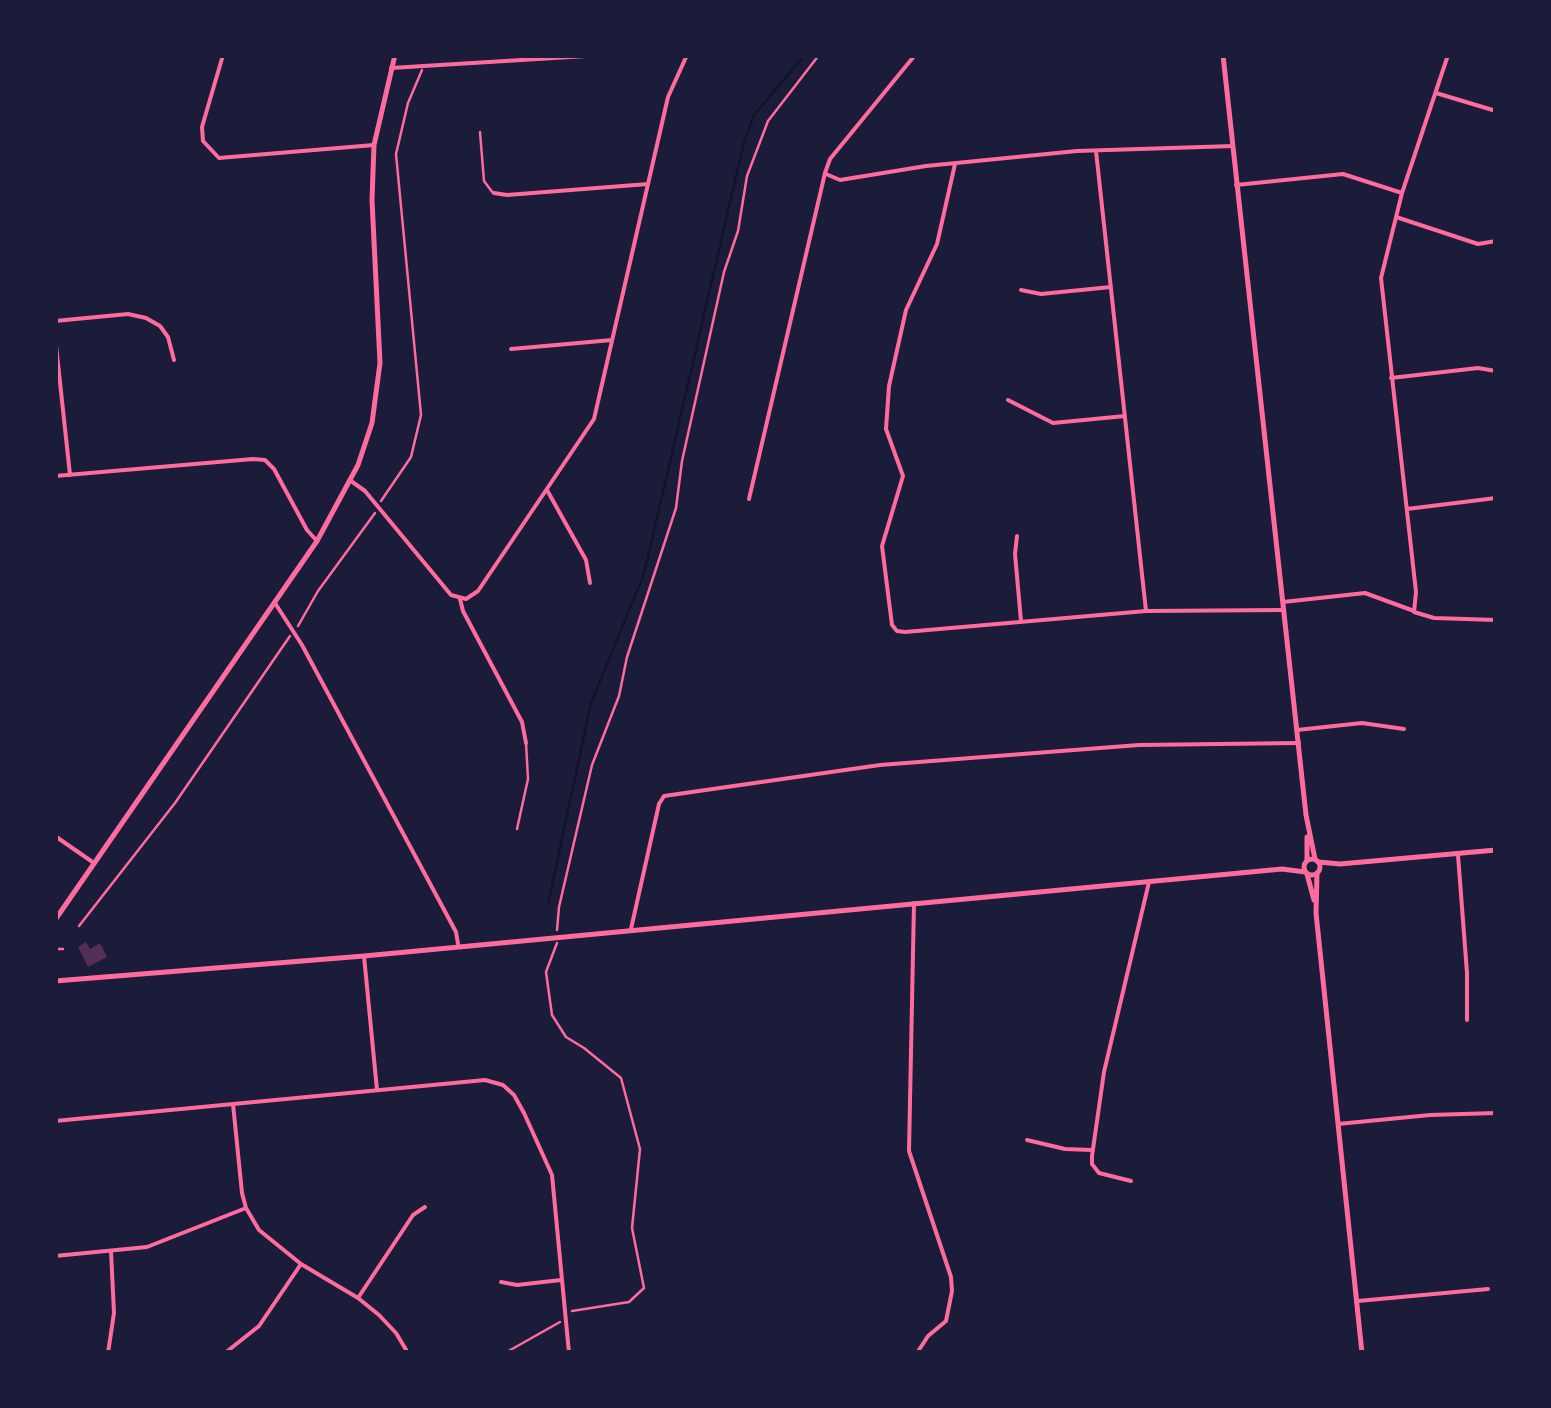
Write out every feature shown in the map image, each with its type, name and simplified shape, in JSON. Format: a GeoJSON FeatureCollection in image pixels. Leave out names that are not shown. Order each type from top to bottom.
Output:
{"type":"FeatureCollection","features":[{"type":"Feature","properties":{"kind":"street"},"geometry":{"type":"LineString","coordinates":[[223,55],[202,127],[203,141],[219,158],[374,145]]}},
{"type":"Feature","properties":{"kind":"street"},"geometry":{"type":"LineString","coordinates":[[55,920],[317,541],[351,482],[372,423],[380,363],[372,200],[374,145],[395,55]]}},
{"type":"Feature","properties":{"kind":"street"},"geometry":{"type":"LineString","coordinates":[[391,68],[602,55]]}},
{"type":"Feature","properties":{"kind":"street"},"geometry":{"type":"LineString","coordinates":[[351,482],[365,491],[448,592],[460,599],[470,598],[478,590],[592,426],[670,90],[687,55]]}},
{"type":"Feature","properties":{"kind":"street"},"geometry":{"type":"LineString","coordinates":[[749,499],[830,159],[915,55]]}},
{"type":"Feature","properties":{"kind":"street"},"geometry":{"type":"LineString","coordinates":[[1223,55],[1311,861],[1318,872],[1316,913]]}},
{"type":"Feature","properties":{"kind":"street"},"geometry":{"type":"LineString","coordinates":[[1414,612],[1416,592],[1408,508],[1381,268],[1448,55]]}},
{"type":"Feature","properties":{"kind":"street"},"geometry":{"type":"LineString","coordinates":[[1436,93],[1496,111]]}},
{"type":"Feature","properties":{"kind":"street"},"geometry":{"type":"LineString","coordinates":[[825,173],[840,180],[1096,151],[1232,146]]}},
{"type":"Feature","properties":{"kind":"street"},"geometry":{"type":"LineString","coordinates":[[1096,151],[1146,612]]}},
{"type":"Feature","properties":{"kind":"street"},"geometry":{"type":"LineString","coordinates":[[955,164],[937,244],[906,310],[889,386],[886,429],[903,476],[882,558],[888,614],[897,632],[1146,612],[1284,610]]}},
{"type":"Feature","properties":{"kind":"street"},"geometry":{"type":"LineString","coordinates":[[1236,185],[1343,174],[1402,193]]}},
{"type":"Feature","properties":{"kind":"street"},"geometry":{"type":"LineString","coordinates":[[494,194],[648,184]]}},
{"type":"Feature","properties":{"kind":"street"},"geometry":{"type":"LineString","coordinates":[[1396,217],[1478,244],[1496,241]]}},
{"type":"Feature","properties":{"kind":"street"},"geometry":{"type":"LineString","coordinates":[[1021,290],[1041,294],[1111,286]]}},
{"type":"Feature","properties":{"kind":"street"},"geometry":{"type":"LineString","coordinates":[[55,321],[128,314],[146,318],[160,326],[168,337],[174,360]]}},
{"type":"Feature","properties":{"kind":"street"},"geometry":{"type":"LineString","coordinates":[[55,336],[70,475]]}},
{"type":"Feature","properties":{"kind":"street"},"geometry":{"type":"LineString","coordinates":[[510,349],[612,340]]}},
{"type":"Feature","properties":{"kind":"street"},"geometry":{"type":"LineString","coordinates":[[1391,378],[1478,368],[1496,371]]}},
{"type":"Feature","properties":{"kind":"street"},"geometry":{"type":"LineString","coordinates":[[1008,400],[1053,422],[1125,416]]}},
{"type":"Feature","properties":{"kind":"street"},"geometry":{"type":"LineString","coordinates":[[55,476],[265,460],[317,541]]}},
{"type":"Feature","properties":{"kind":"street"},"geometry":{"type":"LineString","coordinates":[[548,490],[586,560],[590,582]]}},
{"type":"Feature","properties":{"kind":"street"},"geometry":{"type":"LineString","coordinates":[[1408,508],[1496,498]]}},
{"type":"Feature","properties":{"kind":"street"},"geometry":{"type":"LineString","coordinates":[[1017,536],[1021,622]]}},
{"type":"Feature","properties":{"kind":"street"},"geometry":{"type":"LineString","coordinates":[[1283,602],[1365,593],[1434,618],[1496,620]]}},
{"type":"Feature","properties":{"kind":"street"},"geometry":{"type":"LineString","coordinates":[[460,599],[522,722],[526,742]]}},
{"type":"Feature","properties":{"kind":"street"},"geometry":{"type":"LineString","coordinates":[[275,603],[295,632],[456,932],[458,944]]}},
{"type":"Feature","properties":{"kind":"street"},"geometry":{"type":"LineString","coordinates":[[1297,730],[1362,723],[1404,729]]}},
{"type":"Feature","properties":{"kind":"street"},"geometry":{"type":"LineString","coordinates":[[631,929],[664,796],[880,765],[1138,745],[1298,743]]}},
{"type":"Feature","properties":{"kind":"street"},"geometry":{"type":"LineString","coordinates":[[55,836],[94,862]]}},
{"type":"Feature","properties":{"kind":"street"},"geometry":{"type":"LineString","coordinates":[[55,981],[1149,882],[1282,869],[1311,861],[1340,864],[1496,850]]}},
{"type":"Feature","properties":{"kind":"street"},"geometry":{"type":"LineString","coordinates":[[1458,854],[1467,973],[1466,1020]]}},
{"type":"Feature","properties":{"kind":"street"},"geometry":{"type":"LineString","coordinates":[[1311,861],[1306,873],[1316,913],[1362,1353]]}},
{"type":"Feature","properties":{"kind":"street"},"geometry":{"type":"LineString","coordinates":[[1282,869],[1318,872],[1340,864]]}},
{"type":"Feature","properties":{"kind":"street"},"geometry":{"type":"LineString","coordinates":[[1131,1181],[1098,1172],[1092,1164],[1092,1150],[1104,1072],[1149,882]]}},
{"type":"Feature","properties":{"kind":"street"},"geometry":{"type":"LineString","coordinates":[[914,902],[909,1151],[951,1277],[952,1291],[946,1320],[917,1353]]}},
{"type":"Feature","properties":{"kind":"street"},"geometry":{"type":"LineString","coordinates":[[364,956],[377,1090]]}},
{"type":"Feature","properties":{"kind":"street"},"geometry":{"type":"LineString","coordinates":[[55,1121],[485,1080],[508,1088],[552,1175],[569,1353]]}},
{"type":"Feature","properties":{"kind":"street"},"geometry":{"type":"LineString","coordinates":[[232,1104],[246,1208],[269,1240],[358,1298],[396,1333],[408,1353]]}},
{"type":"Feature","properties":{"kind":"street"},"geometry":{"type":"LineString","coordinates":[[1338,1124],[1430,1114],[1496,1113]]}},
{"type":"Feature","properties":{"kind":"street"},"geometry":{"type":"LineString","coordinates":[[1028,1140],[1065,1149],[1092,1150]]}},
{"type":"Feature","properties":{"kind":"street"},"geometry":{"type":"LineString","coordinates":[[358,1298],[413,1215],[425,1207]]}},
{"type":"Feature","properties":{"kind":"street"},"geometry":{"type":"LineString","coordinates":[[55,1256],[147,1247],[246,1208]]}},
{"type":"Feature","properties":{"kind":"street"},"geometry":{"type":"LineString","coordinates":[[108,1353],[114,1313],[111,1251]]}},
{"type":"Feature","properties":{"kind":"street"},"geometry":{"type":"LineString","coordinates":[[224,1353],[259,1326],[302,1264]]}},
{"type":"Feature","properties":{"kind":"street"},"geometry":{"type":"LineString","coordinates":[[501,1282],[517,1285],[561,1280]]}},
{"type":"Feature","properties":{"kind":"street"},"geometry":{"type":"LineString","coordinates":[[1356,1301],[1488,1290]]}},
{"type":"Feature","properties":{"kind":"lane"},"geometry":{"type":"LineString","coordinates":[[480,132],[484,181],[494,194]]}},
{"type":"Feature","properties":{"kind":"lane"},"geometry":{"type":"LineString","coordinates":[[518,829],[528,779],[526,742]]}},
{"type":"Feature","properties":{"kind":"path"},"geometry":{"type":"LineString","coordinates":[[505,1353],[556,1326],[565,1312],[629,1302],[640,1294],[645,1283],[632,1228],[640,1149],[624,1082],[566,1038],[557,1026],[546,972],[558,936],[559,907],[592,765],[619,696],[627,657],[676,508],[682,461],[724,272],[738,231],[747,176],[768,120],[819,55]]}},
{"type":"Feature","properties":{"kind":"path"},"geometry":{"type":"LineString","coordinates":[[380,502],[411,457],[421,415],[396,154],[408,104],[425,64]]}},
{"type":"Feature","properties":{"kind":"path"},"geometry":{"type":"LineString","coordinates":[[79,926],[175,803],[376,512]]}},
{"type":"Feature","properties":{"kind":"path"},"geometry":{"type":"LineString","coordinates":[[55,949],[63,950]]}},
{"type":"Feature","properties":{"kind":"path"},"geometry":{"type":"LineString","coordinates":[[550,1025],[557,1026]]}},
{"type":"Feature","properties":{"kind":"building"},"geometry":{"type":"Polygon","coordinates":[[[86,942],[90,949],[100,943],[107,957],[88,967],[78,947],[86,942]]]}},
{"type":"Feature","properties":{"kind":"waterway"},"geometry":{"type":"LineString","coordinates":[[548,904],[591,703],[644,574],[744,142],[754,115],[802,58]]}}]}
